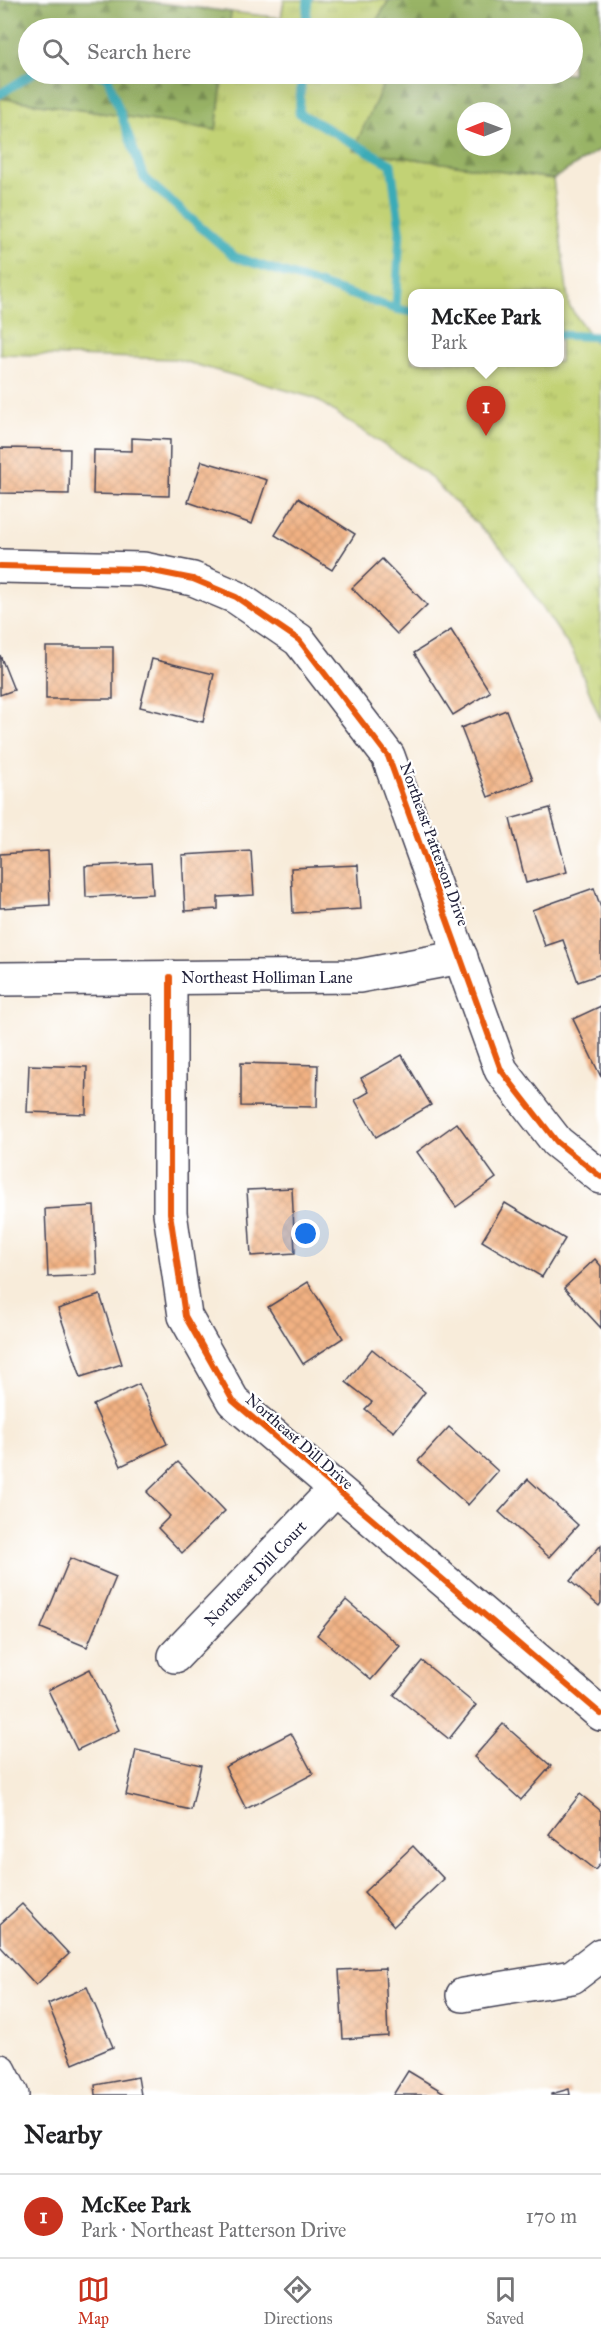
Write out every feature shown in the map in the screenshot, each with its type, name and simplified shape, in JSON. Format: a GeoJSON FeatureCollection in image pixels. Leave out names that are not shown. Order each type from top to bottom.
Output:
{"type":"FeatureCollection","features":[{"type":"Feature","properties":{"kind":"street","name":"Northeast Patterson Drive"},"geometry":{"type":"LineString","coordinates":[[0,566],[143,569],[193,579],[236,597],[298,640],[388,756],[501,1070],[557,1142],[601,1177]]}},
{"type":"Feature","properties":{"kind":"street","name":"Northeast Holliman Lane"},"geometry":{"type":"LineString","coordinates":[[0,979],[359,976],[461,957]]}},
{"type":"Feature","properties":{"kind":"street","name":"Northeast Dill Drive"},"geometry":{"type":"LineString","coordinates":[[170,977],[170,1213],[185,1316],[233,1401],[601,1714]]}},
{"type":"Feature","properties":{"kind":"street","name":"Northeast Dill Court"},"geometry":{"type":"LineString","coordinates":[[175,1656],[335,1489]]}},
{"type":"Feature","properties":{"kind":"street"},"geometry":{"type":"LineString","coordinates":[[463,1995],[572,1977],[601,1955]]}},
{"type":"Feature","properties":{"kind":"street"},"geometry":{"type":"LineString","coordinates":[[0,2071],[12,2095]]}},
{"type":"Feature","properties":{"kind":"green space"},"geometry":{"type":"Polygon","coordinates":[[[0,0],[135,0],[231,12],[230,18],[18,18],[18,84],[222,84],[216,130],[0,98],[0,0]]]}},
{"type":"Feature","properties":{"kind":"green space"},"geometry":{"type":"Polygon","coordinates":[[[284,0],[389,0],[378,18],[281,18],[284,0]]]}},
{"type":"Feature","properties":{"kind":"green space"},"geometry":{"type":"Polygon","coordinates":[[[389,0],[601,0],[601,149],[553,179],[353,150],[382,88],[380,84],[583,84],[583,18],[378,18],[389,0]]]}},
{"type":"Feature","properties":{"kind":"green space"},"geometry":{"type":"Polygon","coordinates":[[[231,12],[281,18],[230,18],[231,12]]]}},
{"type":"Feature","properties":{"kind":"green space"},"geometry":{"type":"Polygon","coordinates":[[[222,84],[380,84],[382,88],[354,150],[553,179],[569,306],[601,351],[601,721],[573,652],[503,550],[427,474],[314,398],[176,359],[0,354],[0,98],[216,130],[222,84]]]}},
{"type":"Feature","properties":{"kind":"building"},"geometry":{"type":"Polygon","coordinates":[[[132,438],[170,440],[169,496],[93,494],[94,450],[132,451],[132,438]]]}},
{"type":"Feature","properties":{"kind":"building"},"geometry":{"type":"Polygon","coordinates":[[[0,448],[70,449],[69,494],[0,493],[0,448]]]}},
{"type":"Feature","properties":{"kind":"building"},"geometry":{"type":"Polygon","coordinates":[[[202,461],[267,480],[252,524],[188,502],[202,461]]]}},
{"type":"Feature","properties":{"kind":"building"},"geometry":{"type":"Polygon","coordinates":[[[298,498],[355,534],[332,570],[275,535],[298,498]]]}},
{"type":"Feature","properties":{"kind":"building"},"geometry":{"type":"Polygon","coordinates":[[[382,559],[427,605],[397,634],[352,588],[382,559]]]}},
{"type":"Feature","properties":{"kind":"building"},"geometry":{"type":"Polygon","coordinates":[[[451,630],[490,692],[453,715],[414,653],[451,630]]]}},
{"type":"Feature","properties":{"kind":"building"},"geometry":{"type":"Polygon","coordinates":[[[46,647],[113,647],[113,699],[46,699],[46,647]]]}},
{"type":"Feature","properties":{"kind":"building"},"geometry":{"type":"Polygon","coordinates":[[[0,655],[14,690],[0,695],[0,655]]]}},
{"type":"Feature","properties":{"kind":"building"},"geometry":{"type":"Polygon","coordinates":[[[152,659],[214,674],[203,722],[140,707],[152,659]]]}},
{"type":"Feature","properties":{"kind":"building"},"geometry":{"type":"Polygon","coordinates":[[[506,710],[533,780],[488,797],[461,728],[506,710]]]}},
{"type":"Feature","properties":{"kind":"building"},"geometry":{"type":"Polygon","coordinates":[[[550,808],[567,872],[526,883],[510,819],[550,808]]]}},
{"type":"Feature","properties":{"kind":"building"},"geometry":{"type":"Polygon","coordinates":[[[48,851],[50,905],[0,908],[0,854],[48,851]]]}},
{"type":"Feature","properties":{"kind":"building"},"geometry":{"type":"Polygon","coordinates":[[[251,851],[254,895],[218,897],[218,909],[185,911],[182,855],[251,851]]]}},
{"type":"Feature","properties":{"kind":"building"},"geometry":{"type":"Polygon","coordinates":[[[151,863],[153,894],[86,897],[85,866],[151,863]]]}},
{"type":"Feature","properties":{"kind":"building"},"geometry":{"type":"Polygon","coordinates":[[[358,865],[361,909],[293,913],[291,868],[358,865]]]}},
{"type":"Feature","properties":{"kind":"building"},"geometry":{"type":"Polygon","coordinates":[[[594,888],[601,908],[601,974],[578,982],[563,940],[545,946],[532,910],[594,888]]]}},
{"type":"Feature","properties":{"kind":"building"},"geometry":{"type":"Polygon","coordinates":[[[601,1006],[601,1077],[573,1019],[601,1006]]]}},
{"type":"Feature","properties":{"kind":"building"},"geometry":{"type":"Polygon","coordinates":[[[402,1055],[431,1105],[376,1137],[355,1100],[369,1092],[361,1078],[402,1055]]]}},
{"type":"Feature","properties":{"kind":"building"},"geometry":{"type":"Polygon","coordinates":[[[241,1063],[318,1065],[317,1107],[241,1106],[241,1063]]]}},
{"type":"Feature","properties":{"kind":"building"},"geometry":{"type":"Polygon","coordinates":[[[29,1065],[87,1067],[86,1114],[27,1112],[29,1065]]]}},
{"type":"Feature","properties":{"kind":"building"},"geometry":{"type":"Polygon","coordinates":[[[457,1123],[496,1178],[456,1207],[417,1152],[457,1123]]]}},
{"type":"Feature","properties":{"kind":"building"},"geometry":{"type":"Polygon","coordinates":[[[292,1188],[295,1253],[251,1256],[247,1190],[292,1188]]]}},
{"type":"Feature","properties":{"kind":"building"},"geometry":{"type":"Polygon","coordinates":[[[505,1203],[565,1239],[542,1277],[482,1241],[505,1203]]]}},
{"type":"Feature","properties":{"kind":"building"},"geometry":{"type":"Polygon","coordinates":[[[94,1206],[97,1275],[48,1277],[45,1209],[94,1206]]]}},
{"type":"Feature","properties":{"kind":"building"},"geometry":{"type":"Polygon","coordinates":[[[595,1259],[601,1266],[601,1328],[564,1288],[595,1259]]]}},
{"type":"Feature","properties":{"kind":"building"},"geometry":{"type":"Polygon","coordinates":[[[308,1282],[343,1338],[303,1364],[268,1307],[308,1282]]]}},
{"type":"Feature","properties":{"kind":"building"},"geometry":{"type":"Polygon","coordinates":[[[100,1295],[122,1364],[81,1377],[58,1309],[100,1295]]]}},
{"type":"Feature","properties":{"kind":"building"},"geometry":{"type":"Polygon","coordinates":[[[372,1349],[425,1392],[394,1432],[365,1409],[372,1402],[346,1382],[372,1349]]]}},
{"type":"Feature","properties":{"kind":"building"},"geometry":{"type":"Polygon","coordinates":[[[139,1384],[167,1444],[121,1466],[93,1405],[139,1384]]]}},
{"type":"Feature","properties":{"kind":"building"},"geometry":{"type":"Polygon","coordinates":[[[449,1427],[498,1471],[468,1505],[418,1461],[449,1427]]]}},
{"type":"Feature","properties":{"kind":"building"},"geometry":{"type":"Polygon","coordinates":[[[178,1462],[225,1511],[182,1553],[158,1528],[170,1516],[147,1492],[178,1462]]]}},
{"type":"Feature","properties":{"kind":"building"},"geometry":{"type":"Polygon","coordinates":[[[528,1479],[578,1525],[549,1557],[499,1512],[528,1479]]]}},
{"type":"Feature","properties":{"kind":"building"},"geometry":{"type":"Polygon","coordinates":[[[601,1545],[601,1603],[599,1606],[570,1581],[601,1545]]]}},
{"type":"Feature","properties":{"kind":"building"},"geometry":{"type":"Polygon","coordinates":[[[70,1558],[116,1577],[87,1647],[41,1628],[70,1558]]]}},
{"type":"Feature","properties":{"kind":"building"},"geometry":{"type":"Polygon","coordinates":[[[346,1600],[400,1646],[371,1680],[317,1635],[346,1600]]]}},
{"type":"Feature","properties":{"kind":"building"},"geometry":{"type":"Polygon","coordinates":[[[422,1661],[476,1705],[449,1739],[394,1695],[422,1661]]]}},
{"type":"Feature","properties":{"kind":"building"},"geometry":{"type":"Polygon","coordinates":[[[90,1669],[119,1730],[77,1750],[48,1690],[90,1669]]]}},
{"type":"Feature","properties":{"kind":"building"},"geometry":{"type":"Polygon","coordinates":[[[503,1724],[551,1766],[521,1800],[474,1757],[503,1724]]]}},
{"type":"Feature","properties":{"kind":"building"},"geometry":{"type":"Polygon","coordinates":[[[291,1733],[313,1774],[246,1809],[225,1767],[291,1733]]]}},
{"type":"Feature","properties":{"kind":"building"},"geometry":{"type":"Polygon","coordinates":[[[136,1750],[201,1765],[191,1810],[126,1795],[136,1750]]]}},
{"type":"Feature","properties":{"kind":"building"},"geometry":{"type":"Polygon","coordinates":[[[580,1794],[601,1811],[601,1863],[595,1870],[549,1834],[580,1794]]]}},
{"type":"Feature","properties":{"kind":"building"},"geometry":{"type":"Polygon","coordinates":[[[413,1846],[444,1879],[394,1926],[364,1892],[413,1846]]]}},
{"type":"Feature","properties":{"kind":"building"},"geometry":{"type":"Polygon","coordinates":[[[22,1904],[69,1954],[36,1985],[0,1946],[0,1924],[22,1904]]]}},
{"type":"Feature","properties":{"kind":"building"},"geometry":{"type":"Polygon","coordinates":[[[385,1968],[388,2036],[343,2039],[339,1970],[385,1968]]]}},
{"type":"Feature","properties":{"kind":"building"},"geometry":{"type":"Polygon","coordinates":[[[87,1987],[113,2047],[73,2064],[48,2004],[87,1987]]]}},
{"type":"Feature","properties":{"kind":"building"},"geometry":{"type":"Polygon","coordinates":[[[408,2071],[448,2095],[393,2095],[408,2071]]]}},
{"type":"Feature","properties":{"kind":"building"},"geometry":{"type":"Polygon","coordinates":[[[138,2077],[141,2095],[96,2095],[95,2085],[138,2077]]]}},
{"type":"Feature","properties":{"kind":"building"},"geometry":{"type":"Polygon","coordinates":[[[569,2089],[570,2095],[551,2095],[551,2094],[569,2089]]]}},
{"type":"Feature","properties":{"kind":"waterway"},"geometry":{"type":"LineString","coordinates":[[306,18],[308,0]]}},
{"type":"Feature","properties":{"kind":"waterway"},"geometry":{"type":"LineString","coordinates":[[0,94],[18,83]]}},
{"type":"Feature","properties":{"kind":"waterway"},"geometry":{"type":"LineString","coordinates":[[110,84],[144,178],[235,257],[408,311]]}},
{"type":"Feature","properties":{"kind":"waterway"},"geometry":{"type":"LineString","coordinates":[[301,84],[299,113],[391,164],[400,229],[396,309]]}},
{"type":"Feature","properties":{"kind":"waterway"},"geometry":{"type":"LineString","coordinates":[[564,335],[601,337]]}},
{"type":"Feature","properties":{"kind":"cycle path"},"geometry":{"type":"LineString","coordinates":[[0,566],[143,569],[193,579],[236,597],[299,640],[388,756],[501,1070],[557,1142],[601,1177]]}},
{"type":"Feature","properties":{"kind":"cycle path"},"geometry":{"type":"LineString","coordinates":[[170,977],[170,1213],[185,1316],[233,1401],[601,1714]]}},
{"type":"Feature","properties":{"kind":"place","name":"McKee Park"},"geometry":{"type":"Point","coordinates":[486,436]}}]}
